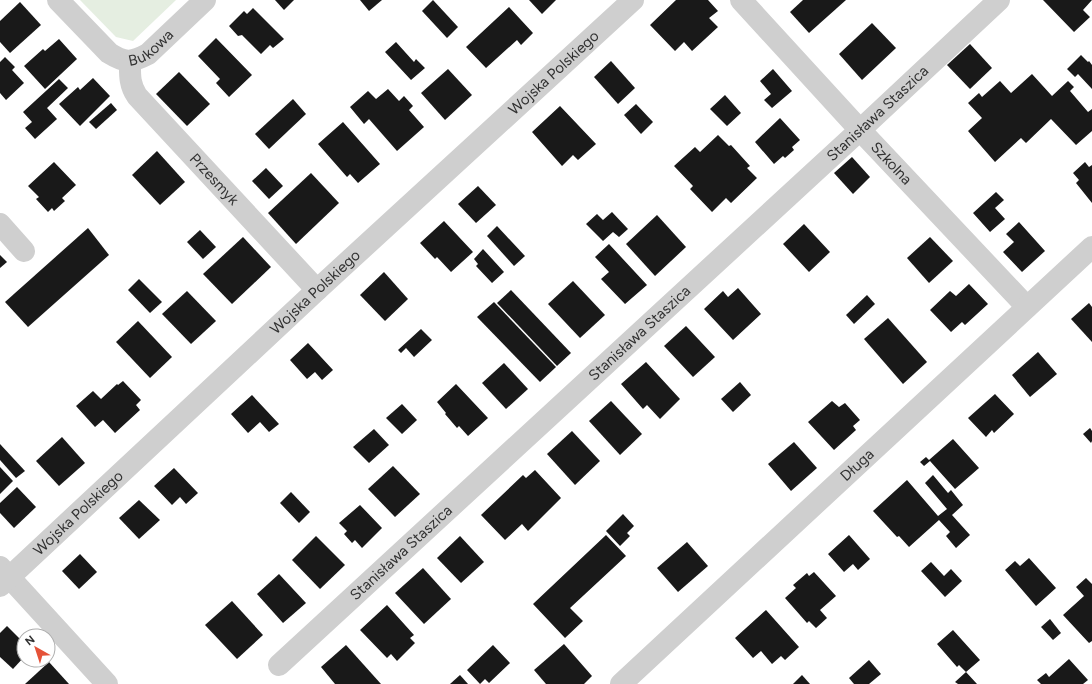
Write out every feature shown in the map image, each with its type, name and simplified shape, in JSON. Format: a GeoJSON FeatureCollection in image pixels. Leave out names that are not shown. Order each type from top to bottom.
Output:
{"type":"FeatureCollection","features":[{"type":"Feature","properties":{"kind":"street","name":"Bukowa"},"geometry":{"type":"LineString","coordinates":[[58,0],[109,53],[118,59],[130,61],[148,54],[206,0]]}},
{"type":"Feature","properties":{"kind":"street","name":"Wojska Polskiego"},"geometry":{"type":"LineString","coordinates":[[3,577],[633,0]]}},
{"type":"Feature","properties":{"kind":"street","name":"Szkolna"},"geometry":{"type":"LineString","coordinates":[[741,0],[860,130],[1027,307]]}},
{"type":"Feature","properties":{"kind":"street","name":"Stanisława Staszica"},"geometry":{"type":"LineString","coordinates":[[279,665],[999,0]]}},
{"type":"Feature","properties":{"kind":"street","name":"Przesmyk"},"geometry":{"type":"LineString","coordinates":[[130,61],[130,78],[132,88],[136,96],[317,290]]}},
{"type":"Feature","properties":{"kind":"street"},"geometry":{"type":"LineString","coordinates":[[0,224],[24,251]]}},
{"type":"Feature","properties":{"kind":"street","name":"Długa"},"geometry":{"type":"LineString","coordinates":[[621,684],[1092,247]]}},
{"type":"Feature","properties":{"kind":"street"},"geometry":{"type":"LineString","coordinates":[[3,577],[107,684]]}},
{"type":"Feature","properties":{"kind":"shaded area"},"geometry":{"type":"Polygon","coordinates":[[[80,0],[176,0],[133,41],[116,37],[80,0]]]}},
{"type":"Feature","properties":{"kind":"building"},"geometry":{"type":"Polygon","coordinates":[[[275,0],[294,0],[284,10],[275,0]]]}},
{"type":"Feature","properties":{"kind":"building"},"geometry":{"type":"Polygon","coordinates":[[[360,0],[382,0],[369,11],[360,0]]]}},
{"type":"Feature","properties":{"kind":"building"},"geometry":{"type":"Polygon","coordinates":[[[433,0],[458,27],[447,38],[422,11],[433,0]]]}},
{"type":"Feature","properties":{"kind":"building"},"geometry":{"type":"Polygon","coordinates":[[[529,0],[556,0],[542,14],[529,0]]]}},
{"type":"Feature","properties":{"kind":"building"},"geometry":{"type":"Polygon","coordinates":[[[676,0],[708,0],[718,11],[709,18],[718,27],[692,51],[684,42],[675,51],[650,25],[676,0]]]}},
{"type":"Feature","properties":{"kind":"building"},"geometry":{"type":"Polygon","coordinates":[[[803,0],[846,0],[809,33],[790,12],[803,0]]]}},
{"type":"Feature","properties":{"kind":"building"},"geometry":{"type":"Polygon","coordinates":[[[1043,0],[1092,0],[1083,10],[1090,17],[1074,32],[1043,0]]]}},
{"type":"Feature","properties":{"kind":"building"},"geometry":{"type":"Polygon","coordinates":[[[20,2],[41,25],[10,53],[0,42],[0,21],[20,2]]]}},
{"type":"Feature","properties":{"kind":"building"},"geometry":{"type":"Polygon","coordinates":[[[509,7],[533,33],[521,45],[517,40],[486,68],[466,47],[509,7]]]}},
{"type":"Feature","properties":{"kind":"building"},"geometry":{"type":"Polygon","coordinates":[[[253,8],[284,39],[273,48],[270,45],[261,54],[242,35],[238,36],[229,26],[244,11],[247,14],[253,8]]]}},
{"type":"Feature","properties":{"kind":"building"},"geometry":{"type":"Polygon","coordinates":[[[872,23],[896,48],[862,80],[839,54],[872,23]]]}},
{"type":"Feature","properties":{"kind":"building"},"geometry":{"type":"Polygon","coordinates":[[[216,38],[252,75],[229,97],[216,83],[220,79],[198,56],[216,38]]]}},
{"type":"Feature","properties":{"kind":"building"},"geometry":{"type":"Polygon","coordinates":[[[59,39],[77,59],[45,89],[24,66],[43,49],[45,51],[59,39]]]}},
{"type":"Feature","properties":{"kind":"building"},"geometry":{"type":"Polygon","coordinates":[[[396,42],[414,62],[416,59],[425,68],[411,80],[385,52],[396,42]]]}},
{"type":"Feature","properties":{"kind":"building"},"geometry":{"type":"Polygon","coordinates":[[[970,44],[992,68],[970,89],[947,65],[970,44]]]}},
{"type":"Feature","properties":{"kind":"building"},"geometry":{"type":"Polygon","coordinates":[[[1081,55],[1092,65],[1092,89],[1078,74],[1075,77],[1067,69],[1081,55]]]}},
{"type":"Feature","properties":{"kind":"building"},"geometry":{"type":"Polygon","coordinates":[[[5,57],[15,67],[12,70],[24,83],[6,100],[0,93],[0,62],[5,57]]]}},
{"type":"Feature","properties":{"kind":"building"},"geometry":{"type":"Polygon","coordinates":[[[611,61],[635,88],[618,104],[594,77],[611,61]]]}},
{"type":"Feature","properties":{"kind":"building"},"geometry":{"type":"Polygon","coordinates":[[[448,69],[472,95],[445,120],[421,93],[448,69]]]}},
{"type":"Feature","properties":{"kind":"building"},"geometry":{"type":"Polygon","coordinates":[[[773,69],[792,91],[772,108],[764,100],[771,94],[760,81],[773,69]]]}},
{"type":"Feature","properties":{"kind":"building"},"geometry":{"type":"Polygon","coordinates":[[[179,72],[210,104],[187,126],[156,94],[179,72]]]}},
{"type":"Feature","properties":{"kind":"building"},"geometry":{"type":"Polygon","coordinates":[[[1032,74],[1052,96],[1068,81],[1074,87],[1070,91],[1088,112],[1092,109],[1092,131],[1076,145],[1051,119],[1026,143],[1021,138],[995,162],[968,131],[982,118],[968,103],[979,93],[982,97],[1000,81],[1011,93],[1032,74]]]}},
{"type":"Feature","properties":{"kind":"building"},"geometry":{"type":"Polygon","coordinates":[[[93,78],[110,96],[80,126],[59,104],[78,87],[80,90],[93,78]]]}},
{"type":"Feature","properties":{"kind":"building"},"geometry":{"type":"Polygon","coordinates":[[[59,79],[68,88],[47,108],[57,119],[35,139],[25,128],[32,122],[23,112],[59,79]]]}},
{"type":"Feature","properties":{"kind":"building"},"geometry":{"type":"Polygon","coordinates":[[[388,89],[399,101],[404,96],[413,106],[409,110],[424,127],[397,151],[369,119],[364,124],[350,107],[368,91],[376,99],[388,89]]]}},
{"type":"Feature","properties":{"kind":"building"},"geometry":{"type":"Polygon","coordinates":[[[725,95],[741,113],[727,126],[710,109],[725,95]]]}},
{"type":"Feature","properties":{"kind":"building"},"geometry":{"type":"Polygon","coordinates":[[[293,99],[306,114],[269,149],[255,134],[293,99]]]}},
{"type":"Feature","properties":{"kind":"building"},"geometry":{"type":"Polygon","coordinates":[[[111,103],[117,110],[96,129],[89,122],[111,103]]]}},
{"type":"Feature","properties":{"kind":"building"},"geometry":{"type":"Polygon","coordinates":[[[636,104],[653,122],[641,134],[624,115],[636,104]]]}},
{"type":"Feature","properties":{"kind":"building"},"geometry":{"type":"Polygon","coordinates":[[[560,106],[596,144],[578,160],[573,155],[562,166],[532,132],[560,106]]]}},
{"type":"Feature","properties":{"kind":"building"},"geometry":{"type":"Polygon","coordinates":[[[780,118],[800,140],[792,147],[794,150],[785,158],[783,156],[774,164],[755,142],[780,118]]]}},
{"type":"Feature","properties":{"kind":"building"},"geometry":{"type":"Polygon","coordinates":[[[343,122],[380,164],[358,183],[350,174],[347,177],[318,144],[343,122]]]}},
{"type":"Feature","properties":{"kind":"building"},"geometry":{"type":"Polygon","coordinates":[[[718,135],[729,146],[731,145],[750,166],[747,168],[757,178],[731,203],[726,198],[712,212],[690,189],[693,186],[674,166],[695,147],[700,152],[718,135]]]}},
{"type":"Feature","properties":{"kind":"building"},"geometry":{"type":"Polygon","coordinates":[[[157,151],[185,182],[160,205],[132,175],[157,151]]]}},
{"type":"Feature","properties":{"kind":"building"},"geometry":{"type":"Polygon","coordinates":[[[852,157],[870,177],[853,194],[834,173],[852,157]]]}},
{"type":"Feature","properties":{"kind":"building"},"geometry":{"type":"Polygon","coordinates":[[[54,162],[76,185],[62,198],[65,201],[54,211],[52,208],[48,212],[36,199],[39,197],[28,186],[54,162]]]}},
{"type":"Feature","properties":{"kind":"building"},"geometry":{"type":"Polygon","coordinates":[[[1085,162],[1089,167],[1092,165],[1092,203],[1076,183],[1079,180],[1073,173],[1085,162]]]}},
{"type":"Feature","properties":{"kind":"building"},"geometry":{"type":"Polygon","coordinates":[[[266,168],[283,186],[269,199],[252,181],[266,168]]]}},
{"type":"Feature","properties":{"kind":"building"},"geometry":{"type":"Polygon","coordinates":[[[311,173],[339,203],[296,244],[268,213],[311,173]]]}},
{"type":"Feature","properties":{"kind":"building"},"geometry":{"type":"Polygon","coordinates":[[[478,186],[496,205],[476,223],[458,204],[478,186]]]}},
{"type":"Feature","properties":{"kind":"building"},"geometry":{"type":"Polygon","coordinates":[[[996,192],[1004,200],[995,208],[1005,219],[990,232],[973,213],[996,192]]]}},
{"type":"Feature","properties":{"kind":"building"},"geometry":{"type":"Polygon","coordinates":[[[612,212],[628,229],[619,237],[613,232],[603,241],[586,224],[597,214],[603,220],[612,212]]]}},
{"type":"Feature","properties":{"kind":"building"},"geometry":{"type":"Polygon","coordinates":[[[657,215],[686,247],[655,276],[626,244],[657,215]]]}},
{"type":"Feature","properties":{"kind":"building"},"geometry":{"type":"Polygon","coordinates":[[[444,221],[473,252],[451,272],[437,257],[435,259],[420,243],[444,221]]]}},
{"type":"Feature","properties":{"kind":"building"},"geometry":{"type":"Polygon","coordinates":[[[1019,222],[1045,251],[1022,272],[1003,252],[1014,242],[1006,234],[1019,222]]]}},
{"type":"Feature","properties":{"kind":"building"},"geometry":{"type":"Polygon","coordinates":[[[804,224],[830,252],[809,272],[783,244],[804,224]]]}},
{"type":"Feature","properties":{"kind":"building"},"geometry":{"type":"Polygon","coordinates":[[[497,226],[525,256],[514,266],[487,236],[497,226]]]}},
{"type":"Feature","properties":{"kind":"building"},"geometry":{"type":"Polygon","coordinates":[[[88,228],[109,255],[28,327],[5,302],[88,228]]]}},
{"type":"Feature","properties":{"kind":"building"},"geometry":{"type":"Polygon","coordinates":[[[200,230],[216,247],[203,259],[187,242],[200,230]]]}},
{"type":"Feature","properties":{"kind":"building"},"geometry":{"type":"Polygon","coordinates":[[[243,237],[271,267],[232,304],[203,274],[243,237]]]}},
{"type":"Feature","properties":{"kind":"building"},"geometry":{"type":"Polygon","coordinates":[[[930,237],[953,261],[929,283],[907,258],[930,237]]]}},
{"type":"Feature","properties":{"kind":"building"},"geometry":{"type":"Polygon","coordinates":[[[609,244],[647,285],[625,304],[601,279],[609,272],[595,257],[609,244]]]}},
{"type":"Feature","properties":{"kind":"building"},"geometry":{"type":"Polygon","coordinates":[[[483,249],[504,272],[492,283],[476,266],[478,264],[474,259],[483,249]]]}},
{"type":"Feature","properties":{"kind":"building"},"geometry":{"type":"Polygon","coordinates":[[[0,255],[7,262],[0,268],[0,255]]]}},
{"type":"Feature","properties":{"kind":"building"},"geometry":{"type":"Polygon","coordinates":[[[384,272],[408,299],[385,321],[360,295],[384,272]]]}},
{"type":"Feature","properties":{"kind":"building"},"geometry":{"type":"Polygon","coordinates":[[[139,279],[162,302],[150,313],[128,290],[139,279]]]}},
{"type":"Feature","properties":{"kind":"building"},"geometry":{"type":"Polygon","coordinates":[[[573,281],[605,315],[580,338],[548,304],[573,281]]]}},
{"type":"Feature","properties":{"kind":"building"},"geometry":{"type":"Polygon","coordinates":[[[969,284],[988,304],[965,325],[962,322],[951,332],[930,310],[950,291],[956,296],[969,284]]]}},
{"type":"Feature","properties":{"kind":"building"},"geometry":{"type":"Polygon","coordinates":[[[738,288],[761,314],[733,340],[704,309],[723,291],[728,297],[738,288]]]}},
{"type":"Feature","properties":{"kind":"building"},"geometry":{"type":"Polygon","coordinates":[[[511,290],[571,353],[557,366],[497,303],[511,290]]]}},
{"type":"Feature","properties":{"kind":"building"},"geometry":{"type":"Polygon","coordinates":[[[187,291],[216,321],[191,344],[162,314],[187,291]]]}},
{"type":"Feature","properties":{"kind":"building"},"geometry":{"type":"Polygon","coordinates":[[[867,295],[875,304],[854,324],[846,315],[867,295]]]}},
{"type":"Feature","properties":{"kind":"building"},"geometry":{"type":"Polygon","coordinates":[[[494,302],[556,367],[540,382],[477,317],[494,302]]]}},
{"type":"Feature","properties":{"kind":"building"},"geometry":{"type":"Polygon","coordinates":[[[1089,303],[1092,307],[1092,342],[1071,319],[1089,303]]]}},
{"type":"Feature","properties":{"kind":"building"},"geometry":{"type":"Polygon","coordinates":[[[888,318],[927,362],[903,384],[864,339],[888,318]]]}},
{"type":"Feature","properties":{"kind":"building"},"geometry":{"type":"Polygon","coordinates":[[[138,321],[172,357],[150,378],[116,342],[138,321]]]}},
{"type":"Feature","properties":{"kind":"building"},"geometry":{"type":"Polygon","coordinates":[[[686,326],[715,357],[693,377],[664,346],[686,326]]]}},
{"type":"Feature","properties":{"kind":"building"},"geometry":{"type":"Polygon","coordinates":[[[421,329],[432,340],[414,357],[406,348],[401,353],[398,350],[421,329]]]}},
{"type":"Feature","properties":{"kind":"building"},"geometry":{"type":"Polygon","coordinates":[[[308,343],[333,370],[322,380],[315,372],[307,379],[290,360],[308,343]]]}},
{"type":"Feature","properties":{"kind":"building"},"geometry":{"type":"Polygon","coordinates":[[[1038,352],[1057,374],[1030,397],[1012,375],[1038,352]]]}},
{"type":"Feature","properties":{"kind":"building"},"geometry":{"type":"Polygon","coordinates":[[[646,362],[680,399],[660,419],[647,405],[643,409],[621,384],[646,362]]]}},
{"type":"Feature","properties":{"kind":"building"},"geometry":{"type":"Polygon","coordinates":[[[504,363],[528,389],[506,409],[482,383],[504,363]]]}},
{"type":"Feature","properties":{"kind":"building"},"geometry":{"type":"Polygon","coordinates":[[[123,381],[141,400],[136,405],[140,410],[115,433],[103,420],[95,427],[76,406],[93,391],[101,399],[117,384],[118,385],[123,381]]]}},
{"type":"Feature","properties":{"kind":"building"},"geometry":{"type":"Polygon","coordinates":[[[740,382],[751,395],[733,412],[721,399],[740,382]]]}},
{"type":"Feature","properties":{"kind":"building"},"geometry":{"type":"Polygon","coordinates":[[[456,384],[488,418],[468,436],[459,426],[457,428],[437,402],[456,384]]]}},
{"type":"Feature","properties":{"kind":"building"},"geometry":{"type":"Polygon","coordinates":[[[995,394],[1014,414],[994,433],[992,430],[986,437],[968,418],[995,394]]]}},
{"type":"Feature","properties":{"kind":"building"},"geometry":{"type":"Polygon","coordinates":[[[252,395],[279,424],[269,432],[260,422],[248,433],[231,414],[252,395]]]}},
{"type":"Feature","properties":{"kind":"building"},"geometry":{"type":"Polygon","coordinates":[[[611,401],[642,434],[620,455],[589,421],[611,401]]]}},
{"type":"Feature","properties":{"kind":"building"},"geometry":{"type":"Polygon","coordinates":[[[832,401],[839,407],[845,403],[860,420],[853,426],[856,430],[834,450],[808,422],[832,401]]]}},
{"type":"Feature","properties":{"kind":"building"},"geometry":{"type":"Polygon","coordinates":[[[402,404],[417,420],[402,434],[386,418],[402,404]]]}},
{"type":"Feature","properties":{"kind":"building"},"geometry":{"type":"Polygon","coordinates":[[[1090,428],[1092,431],[1091,443],[1083,434],[1090,428]]]}},
{"type":"Feature","properties":{"kind":"building"},"geometry":{"type":"Polygon","coordinates":[[[374,429],[389,445],[369,463],[353,447],[374,429]]]}},
{"type":"Feature","properties":{"kind":"building"},"geometry":{"type":"Polygon","coordinates":[[[572,431],[600,461],[575,485],[547,454],[572,431]]]}},
{"type":"Feature","properties":{"kind":"building"},"geometry":{"type":"Polygon","coordinates":[[[62,437],[85,463],[59,486],[36,461],[62,437]]]}},
{"type":"Feature","properties":{"kind":"building"},"geometry":{"type":"Polygon","coordinates":[[[953,439],[979,468],[955,489],[930,461],[924,466],[920,462],[926,457],[929,460],[953,439]]]}},
{"type":"Feature","properties":{"kind":"building"},"geometry":{"type":"Polygon","coordinates":[[[794,442],[817,468],[791,491],[768,464],[794,442]]]}},
{"type":"Feature","properties":{"kind":"building"},"geometry":{"type":"Polygon","coordinates":[[[0,444],[25,471],[16,478],[0,460],[0,444]]]}},
{"type":"Feature","properties":{"kind":"building"},"geometry":{"type":"Polygon","coordinates":[[[393,466],[420,494],[395,517],[368,489],[393,466]]]}},
{"type":"Feature","properties":{"kind":"building"},"geometry":{"type":"Polygon","coordinates":[[[0,467],[13,481],[0,494],[0,467]]]}},
{"type":"Feature","properties":{"kind":"building"},"geometry":{"type":"Polygon","coordinates":[[[174,468],[198,493],[186,504],[180,497],[172,505],[154,486],[174,468]]]}},
{"type":"Feature","properties":{"kind":"building"},"geometry":{"type":"Polygon","coordinates":[[[535,470],[561,498],[528,531],[522,524],[505,540],[481,515],[523,475],[526,478],[535,470]]]}},
{"type":"Feature","properties":{"kind":"building"},"geometry":{"type":"Polygon","coordinates":[[[933,475],[948,493],[951,490],[963,505],[952,515],[970,535],[956,548],[946,536],[950,532],[939,520],[909,547],[899,536],[897,537],[873,511],[907,480],[938,516],[947,509],[925,483],[933,475]]]}},
{"type":"Feature","properties":{"kind":"building"},"geometry":{"type":"Polygon","coordinates":[[[17,487],[36,507],[14,528],[0,513],[0,503],[17,487]]]}},
{"type":"Feature","properties":{"kind":"building"},"geometry":{"type":"Polygon","coordinates":[[[291,492],[310,512],[299,523],[280,503],[291,492]]]}},
{"type":"Feature","properties":{"kind":"building"},"geometry":{"type":"Polygon","coordinates":[[[139,500],[160,520],[139,539],[119,518],[139,500]]]}},
{"type":"Feature","properties":{"kind":"building"},"geometry":{"type":"Polygon","coordinates":[[[360,505],[382,528],[362,548],[355,540],[352,543],[344,534],[347,531],[339,523],[360,505]]]}},
{"type":"Feature","properties":{"kind":"building"},"geometry":{"type":"Polygon","coordinates":[[[623,514],[634,526],[627,533],[630,536],[620,546],[606,531],[623,514]]]}},
{"type":"Feature","properties":{"kind":"building"},"geometry":{"type":"Polygon","coordinates":[[[606,535],[626,556],[570,608],[583,621],[565,638],[533,604],[606,535]]]}},
{"type":"Feature","properties":{"kind":"building"},"geometry":{"type":"Polygon","coordinates":[[[849,535],[870,559],[858,570],[853,564],[844,572],[828,554],[849,535]]]}},
{"type":"Feature","properties":{"kind":"building"},"geometry":{"type":"Polygon","coordinates":[[[316,536],[345,565],[320,589],[292,560],[316,536]]]}},
{"type":"Feature","properties":{"kind":"building"},"geometry":{"type":"Polygon","coordinates":[[[460,536],[484,562],[461,583],[437,558],[460,536]]]}},
{"type":"Feature","properties":{"kind":"building"},"geometry":{"type":"Polygon","coordinates":[[[687,542],[708,566],[678,592],[657,568],[687,542]]]}},
{"type":"Feature","properties":{"kind":"building"},"geometry":{"type":"Polygon","coordinates":[[[80,554],[97,572],[79,589],[62,571],[80,554]]]}},
{"type":"Feature","properties":{"kind":"building"},"geometry":{"type":"Polygon","coordinates":[[[1029,558],[1056,588],[1036,606],[1005,570],[1015,561],[1020,566],[1029,558]]]}},
{"type":"Feature","properties":{"kind":"building"},"geometry":{"type":"Polygon","coordinates":[[[931,562],[944,576],[951,569],[962,581],[945,597],[921,571],[931,562]]]}},
{"type":"Feature","properties":{"kind":"building"},"geometry":{"type":"Polygon","coordinates":[[[423,568],[451,599],[424,624],[395,593],[423,568]]]}},
{"type":"Feature","properties":{"kind":"building"},"geometry":{"type":"Polygon","coordinates":[[[814,572],[836,596],[820,610],[827,618],[816,628],[809,621],[807,623],[785,598],[796,588],[793,585],[807,573],[809,576],[814,572]]]}},
{"type":"Feature","properties":{"kind":"building"},"geometry":{"type":"Polygon","coordinates":[[[279,574],[306,603],[283,623],[257,594],[279,574]]]}},
{"type":"Feature","properties":{"kind":"building"},"geometry":{"type":"Polygon","coordinates":[[[1086,578],[1092,584],[1092,641],[1089,643],[1063,615],[1084,596],[1076,587],[1086,578]]]}},
{"type":"Feature","properties":{"kind":"building"},"geometry":{"type":"Polygon","coordinates":[[[232,601],[263,635],[237,659],[205,625],[232,601]]]}},
{"type":"Feature","properties":{"kind":"building"},"geometry":{"type":"Polygon","coordinates":[[[387,605],[414,635],[410,638],[415,643],[397,661],[391,654],[387,658],[360,630],[387,605]]]}},
{"type":"Feature","properties":{"kind":"building"},"geometry":{"type":"Polygon","coordinates":[[[766,610],[799,647],[785,660],[781,656],[772,664],[761,651],[753,658],[735,638],[766,610]]]}},
{"type":"Feature","properties":{"kind":"building"},"geometry":{"type":"Polygon","coordinates":[[[1050,619],[1061,633],[1053,640],[1041,627],[1050,619]]]}},
{"type":"Feature","properties":{"kind":"building"},"geometry":{"type":"Polygon","coordinates":[[[7,626],[16,635],[16,666],[13,669],[0,657],[0,633],[7,626]]]}},
{"type":"Feature","properties":{"kind":"building"},"geometry":{"type":"Polygon","coordinates":[[[953,630],[980,660],[966,672],[959,665],[957,667],[937,644],[953,630]]]}},
{"type":"Feature","properties":{"kind":"building"},"geometry":{"type":"Polygon","coordinates":[[[564,644],[592,676],[584,684],[546,684],[534,670],[564,644]]]}},
{"type":"Feature","properties":{"kind":"building"},"geometry":{"type":"Polygon","coordinates":[[[346,645],[381,684],[335,684],[321,667],[346,645]]]}},
{"type":"Feature","properties":{"kind":"building"},"geometry":{"type":"Polygon","coordinates":[[[493,645],[510,663],[489,683],[485,679],[480,684],[467,670],[493,645]]]}},
{"type":"Feature","properties":{"kind":"building"},"geometry":{"type":"Polygon","coordinates":[[[1069,659],[1088,680],[1083,684],[1041,684],[1037,680],[1046,673],[1049,677],[1069,659]]]}},
{"type":"Feature","properties":{"kind":"building"},"geometry":{"type":"Polygon","coordinates":[[[869,660],[881,674],[869,684],[854,684],[849,678],[869,660]]]}},
{"type":"Feature","properties":{"kind":"building"},"geometry":{"type":"Polygon","coordinates":[[[42,668],[54,668],[69,684],[25,684],[42,668]]]}},
{"type":"Feature","properties":{"kind":"building"},"geometry":{"type":"Polygon","coordinates":[[[966,672],[977,684],[958,684],[955,682],[966,672]]]}},
{"type":"Feature","properties":{"kind":"building"},"geometry":{"type":"Polygon","coordinates":[[[460,675],[468,684],[450,684],[460,675]]]}},
{"type":"Feature","properties":{"kind":"building"},"geometry":{"type":"Polygon","coordinates":[[[802,675],[810,684],[793,684],[802,675]]]}}]}
